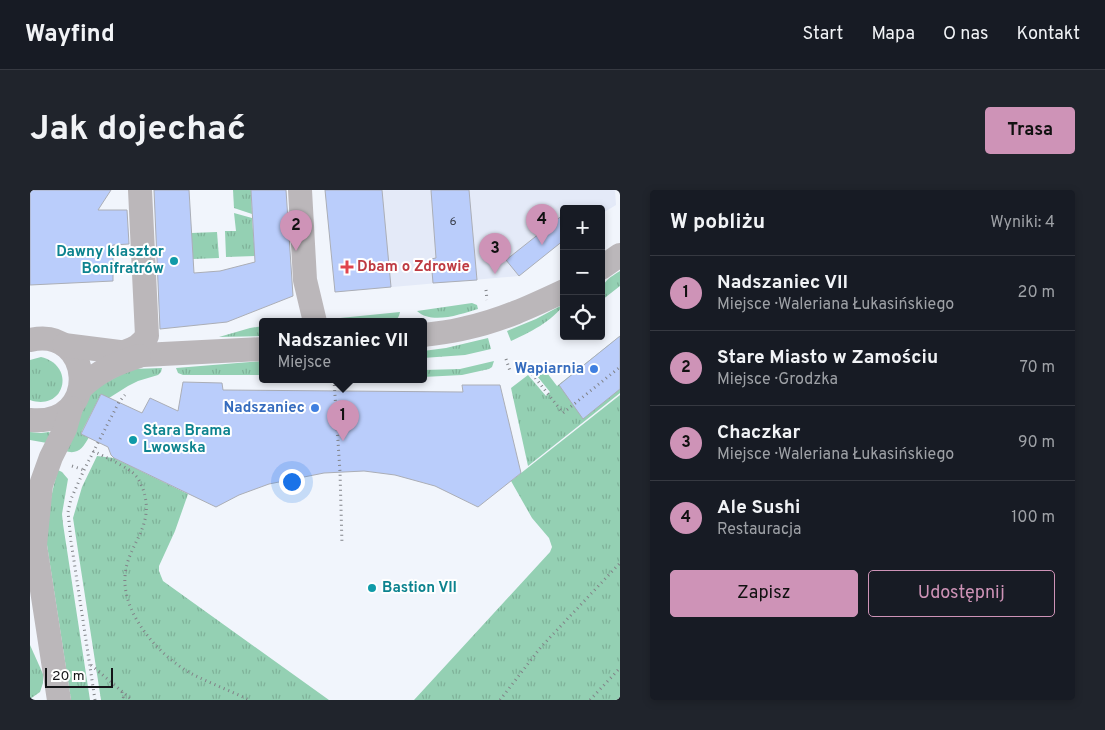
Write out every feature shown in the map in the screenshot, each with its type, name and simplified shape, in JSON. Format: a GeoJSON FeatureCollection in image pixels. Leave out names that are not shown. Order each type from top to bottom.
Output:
{"type":"FeatureCollection","features":[{"type":"Feature","properties":{"kind":"street"},"geometry":{"type":"LineString","coordinates":[[30,420],[41,421],[62,415],[96,375],[134,354],[136,348],[147,336],[140,190]]}},
{"type":"Feature","properties":{"kind":"street"},"geometry":{"type":"LineString","coordinates":[[300,190],[305,280],[314,318]]}},
{"type":"Feature","properties":{"kind":"street"},"geometry":{"type":"LineString","coordinates":[[605,265],[620,255]]}},
{"type":"Feature","properties":{"kind":"street"},"geometry":{"type":"LineString","coordinates":[[427,334],[463,329],[493,321],[560,293]]}},
{"type":"Feature","properties":{"kind":"street"},"geometry":{"type":"LineString","coordinates":[[30,340],[43,338],[54,340],[64,345],[79,364],[82,376],[65,429],[51,457],[41,485],[32,541],[59,700]]}},
{"type":"Feature","properties":{"kind":"street"},"geometry":{"type":"LineString","coordinates":[[64,345],[134,354],[259,349]]}},
{"type":"Feature","properties":{"kind":"path"},"geometry":{"type":"LineString","coordinates":[[506,359],[510,371]]}},
{"type":"Feature","properties":{"kind":"path"},"geometry":{"type":"LineString","coordinates":[[526,366],[563,413],[620,367]]}},
{"type":"Feature","properties":{"kind":"path"},"geometry":{"type":"LineString","coordinates":[[334,383],[342,544]]}},
{"type":"Feature","properties":{"kind":"path"},"geometry":{"type":"LineString","coordinates":[[95,700],[68,512],[71,499],[93,451],[118,402],[125,395]]}},
{"type":"Feature","properties":{"kind":"path"},"geometry":{"type":"LineString","coordinates":[[93,451],[136,474],[144,495],[147,507],[145,522],[127,566],[125,576],[128,600],[138,624],[148,638],[192,674],[249,700]]}},
{"type":"Feature","properties":{"kind":"path"},"geometry":{"type":"LineString","coordinates":[[500,700],[541,647],[620,563]]}},
{"type":"Feature","properties":{"kind":"path"},"geometry":{"type":"LineString","coordinates":[[90,664],[132,700]]}},
{"type":"Feature","properties":{"kind":"path"},"geometry":{"type":"LineString","coordinates":[[590,700],[620,668]]}},
{"type":"Feature","properties":{"kind":"path"},"geometry":{"type":"LineString","coordinates":[[122,691],[124,700]]}},
{"type":"Feature","properties":{"kind":"shaded area"},"geometry":{"type":"Polygon","coordinates":[[[325,190],[615,190],[616,205],[605,212],[605,205],[560,205],[560,243],[519,276],[335,292],[325,190]]]}},
{"type":"Feature","properties":{"kind":"green space"},"geometry":{"type":"Polygon","coordinates":[[[233,190],[251,190],[252,214],[234,208],[233,190]]]}},
{"type":"Feature","properties":{"kind":"green space"},"geometry":{"type":"Polygon","coordinates":[[[234,213],[252,218],[255,256],[226,257],[225,231],[236,231],[234,213]]]}},
{"type":"Feature","properties":{"kind":"green space"},"geometry":{"type":"Polygon","coordinates":[[[217,232],[219,258],[193,259],[191,233],[217,232]]]}},
{"type":"Feature","properties":{"kind":"green space"},"geometry":{"type":"Polygon","coordinates":[[[620,271],[620,286],[605,298],[605,282],[620,271]]]}},
{"type":"Feature","properties":{"kind":"green space"},"geometry":{"type":"Polygon","coordinates":[[[472,303],[477,305],[478,309],[447,317],[430,317],[417,311],[472,303]]]}},
{"type":"Feature","properties":{"kind":"green space"},"geometry":{"type":"Polygon","coordinates":[[[560,306],[554,316],[547,321],[511,341],[507,331],[560,306]]]}},
{"type":"Feature","properties":{"kind":"green space"},"geometry":{"type":"Polygon","coordinates":[[[400,312],[398,318],[340,318],[400,312]]]}},
{"type":"Feature","properties":{"kind":"green space"},"geometry":{"type":"Polygon","coordinates":[[[259,327],[259,336],[219,337],[259,327]]]}},
{"type":"Feature","properties":{"kind":"green space"},"geometry":{"type":"Polygon","coordinates":[[[620,336],[620,393],[528,466],[511,388],[528,375],[546,396],[550,392],[533,371],[541,365],[557,386],[620,336]]]}},
{"type":"Feature","properties":{"kind":"green space"},"geometry":{"type":"Polygon","coordinates":[[[488,338],[491,349],[465,355],[427,358],[427,350],[488,338]]]}},
{"type":"Feature","properties":{"kind":"green space"},"geometry":{"type":"Polygon","coordinates":[[[41,357],[52,362],[59,369],[62,378],[62,386],[58,394],[51,400],[42,402],[30,400],[30,360],[41,357]]]}},
{"type":"Feature","properties":{"kind":"green space"},"geometry":{"type":"Polygon","coordinates":[[[259,361],[259,375],[183,375],[178,373],[176,368],[259,361]]]}},
{"type":"Feature","properties":{"kind":"green space"},"geometry":{"type":"Polygon","coordinates":[[[494,361],[489,369],[462,375],[427,377],[427,370],[460,369],[494,361]]]}},
{"type":"Feature","properties":{"kind":"green space"},"geometry":{"type":"Polygon","coordinates":[[[162,368],[158,375],[138,381],[109,398],[101,394],[81,433],[89,437],[87,441],[80,450],[73,452],[65,451],[87,400],[95,388],[132,369],[162,368]]]}},
{"type":"Feature","properties":{"kind":"green space"},"geometry":{"type":"Polygon","coordinates":[[[620,395],[620,700],[414,700],[550,552],[552,547],[549,538],[532,518],[511,481],[620,395]]]}},
{"type":"Feature","properties":{"kind":"green space"},"geometry":{"type":"Polygon","coordinates":[[[30,432],[49,432],[47,443],[30,440],[30,432]]]}},
{"type":"Feature","properties":{"kind":"green space"},"geometry":{"type":"Polygon","coordinates":[[[97,456],[114,458],[188,494],[175,531],[159,566],[163,581],[329,700],[101,700],[73,518],[82,487],[97,456]]]}},
{"type":"Feature","properties":{"kind":"green space"},"geometry":{"type":"Polygon","coordinates":[[[58,470],[68,479],[62,514],[90,700],[71,700],[47,545],[47,526],[58,470]]]}},
{"type":"Feature","properties":{"kind":"green space"},"geometry":{"type":"Polygon","coordinates":[[[30,645],[43,674],[43,683],[40,692],[30,699],[30,645]]]}},
{"type":"Feature","properties":{"kind":"building"},"geometry":{"type":"Polygon","coordinates":[[[30,190],[111,190],[98,210],[127,210],[129,244],[113,245],[113,281],[30,285],[30,190]]]}},
{"type":"Feature","properties":{"kind":"building","name":"Dawny klasztor Bonifratrów"},"geometry":{"type":"Polygon","coordinates":[[[154,190],[189,190],[194,273],[220,271],[255,262],[251,190],[286,190],[293,296],[227,322],[160,329],[154,190]]]}},
{"type":"Feature","properties":{"kind":"building"},"geometry":{"type":"Polygon","coordinates":[[[325,190],[382,190],[391,287],[335,292],[325,190]]]}},
{"type":"Feature","properties":{"kind":"building"},"geometry":{"type":"Polygon","coordinates":[[[431,190],[469,190],[477,280],[433,283],[431,259],[436,258],[431,190]]]}},
{"type":"Feature","properties":{"kind":"building"},"geometry":{"type":"Polygon","coordinates":[[[560,217],[560,243],[519,276],[506,260],[560,217]]]}},
{"type":"Feature","properties":{"kind":"building"},"geometry":{"type":"Polygon","coordinates":[[[620,336],[620,389],[583,419],[559,385],[620,336]]]}},
{"type":"Feature","properties":{"kind":"building"},"geometry":{"type":"Polygon","coordinates":[[[183,382],[222,383],[223,390],[463,392],[462,385],[500,385],[521,473],[478,507],[435,486],[395,475],[364,471],[324,473],[269,484],[239,495],[216,507],[114,458],[108,447],[81,434],[101,394],[142,413],[150,398],[178,411],[183,382]]]}},
{"type":"Feature","properties":{"kind":"place","name":"Ale Sushi"},"geometry":{"type":"Point","coordinates":[542,245]}},
{"type":"Feature","properties":{"kind":"place","name":"Stare Miasto w Zamościu"},"geometry":{"type":"Point","coordinates":[296,251]}},
{"type":"Feature","properties":{"kind":"place","name":"Dawny klasztor Bonifratrów"},"geometry":{"type":"Point","coordinates":[174,261]}},
{"type":"Feature","properties":{"kind":"place","name":"Dbam o Zdrowie"},"geometry":{"type":"Point","coordinates":[347,267]}},
{"type":"Feature","properties":{"kind":"place","name":"Chaczkar"},"geometry":{"type":"Point","coordinates":[495,274]}},
{"type":"Feature","properties":{"kind":"place","name":"Wapiarnia"},"geometry":{"type":"Point","coordinates":[594,369]}},
{"type":"Feature","properties":{"kind":"place","name":"Nadszaniec"},"geometry":{"type":"Point","coordinates":[315,408]}},
{"type":"Feature","properties":{"kind":"place","name":"Stara Brama Lwowska"},"geometry":{"type":"Point","coordinates":[133,440]}},
{"type":"Feature","properties":{"kind":"place","name":"Nadszaniec VII"},"geometry":{"type":"Point","coordinates":[343,441]}},
{"type":"Feature","properties":{"kind":"place","name":"Bastion VII"},"geometry":{"type":"Point","coordinates":[372,588]}}]}
